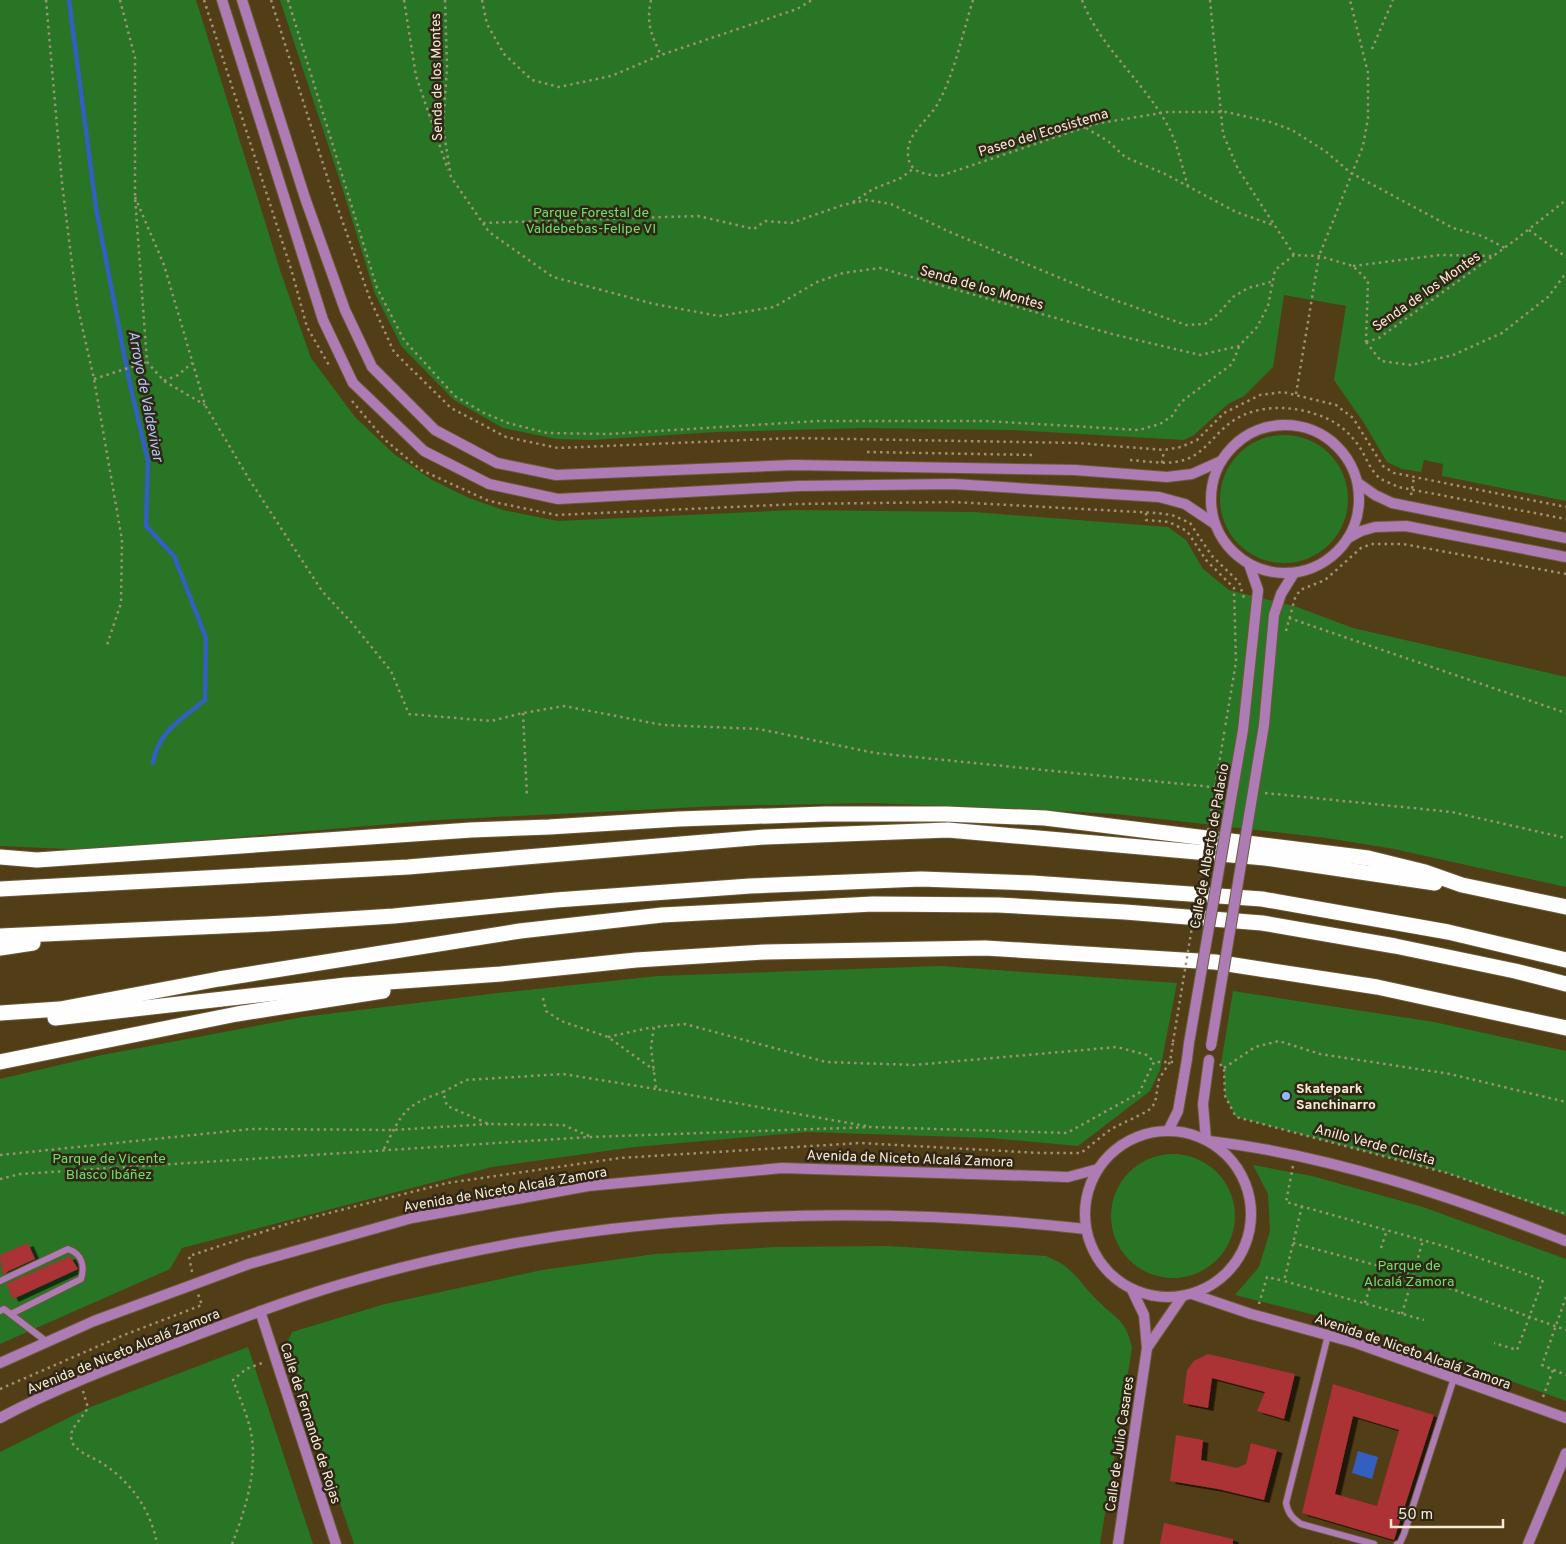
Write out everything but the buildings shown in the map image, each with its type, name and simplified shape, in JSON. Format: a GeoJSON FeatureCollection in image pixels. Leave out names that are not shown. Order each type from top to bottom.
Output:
{"type":"FeatureCollection","features":[{"type":"Feature","properties":{"kind":"highway"},"geometry":{"type":"LineString","coordinates":[[0,857],[37,860],[471,830],[549,828],[679,818],[911,814],[1045,818],[1368,858],[1425,872],[1462,885],[1566,907]]}},
{"type":"Feature","properties":{"kind":"highway"},"geometry":{"type":"LineString","coordinates":[[0,889],[408,867],[765,837],[948,830],[1265,858],[1424,882],[1462,885]]}},
{"type":"Feature","properties":{"kind":"highway"},"geometry":{"type":"LineString","coordinates":[[0,936],[110,932],[394,916],[556,900],[750,886],[922,879],[1032,883],[1262,900],[1448,932],[1566,960]]}},
{"type":"Feature","properties":{"kind":"highway"},"geometry":{"type":"LineString","coordinates":[[0,1013],[60,1009],[219,979],[520,931],[662,915],[873,904],[998,905],[1125,912],[1262,923],[1395,946],[1515,971],[1566,984]]}},
{"type":"Feature","properties":{"kind":"highway"},"geometry":{"type":"LineString","coordinates":[[0,948],[110,932]]}},
{"type":"Feature","properties":{"kind":"highway"},"geometry":{"type":"LineString","coordinates":[[0,1023],[86,1016],[201,1000],[346,985],[501,974],[636,960],[765,952],[877,948],[1014,949],[1215,962],[1377,987],[1566,1028]]}},
{"type":"Feature","properties":{"kind":"highway"},"geometry":{"type":"LineString","coordinates":[[0,1062],[238,1014],[501,974]]}},
{"type":"Feature","properties":{"kind":"street"},"geometry":{"type":"LineString","coordinates":[[222,0],[323,320],[353,383],[424,451],[489,484],[558,499],[798,486],[954,484],[1159,497],[1185,504],[1215,524]]}},
{"type":"Feature","properties":{"kind":"street"},"geometry":{"type":"LineString","coordinates":[[242,0],[312,216],[345,310],[372,367],[435,430],[497,463],[556,475],[803,465],[1075,470],[1167,477],[1192,474],[1221,461]]}},
{"type":"Feature","properties":{"kind":"street"},"geometry":{"type":"LineString","coordinates":[[1274,424],[1297,425],[1318,432],[1336,444],[1350,462],[1358,483],[1360,502],[1356,521],[1348,538],[1334,555],[1316,567],[1294,573],[1271,572],[1248,564],[1234,553],[1223,540],[1215,524],[1211,496],[1213,481],[1221,461],[1235,444],[1253,431],[1274,424]]}},
{"type":"Feature","properties":{"kind":"street"},"geometry":{"type":"LineString","coordinates":[[1358,483],[1375,495],[1392,503],[1566,538]]}},
{"type":"Feature","properties":{"kind":"street"},"geometry":{"type":"LineString","coordinates":[[1348,538],[1361,530],[1375,527],[1406,526],[1566,557]]}},
{"type":"Feature","properties":{"kind":"street","name":"Calle de Alberto de Palacio"},"geometry":{"type":"LineString","coordinates":[[1168,1131],[1178,1111],[1243,730],[1258,590],[1248,564]]}},
{"type":"Feature","properties":{"kind":"street"},"geometry":{"type":"LineString","coordinates":[[1294,573],[1281,594],[1274,614],[1264,726],[1210,1046],[1213,1061],[1203,1104],[1207,1140],[1225,1154],[1239,1170],[1248,1190],[1251,1212],[1249,1234],[1241,1254],[1229,1272],[1212,1285],[1187,1296],[1157,1297],[1132,1290],[1110,1275],[1094,1254],[1086,1229],[1085,1208],[1089,1188],[1098,1169],[1112,1153],[1128,1141],[1147,1134],[1168,1131],[1187,1133],[1207,1140],[1238,1144],[1334,1164],[1494,1213],[1566,1241]]}},
{"type":"Feature","properties":{"kind":"street","name":"Avenida de Niceto Alcalá Zamora"},"geometry":{"type":"LineString","coordinates":[[0,1363],[94,1321],[249,1264],[412,1218],[588,1186],[782,1168],[1068,1177],[1098,1169]]}},
{"type":"Feature","properties":{"kind":"street","name":"Avenida de Niceto Alcalá Zamora"},"geometry":{"type":"LineString","coordinates":[[0,1418],[39,1397],[80,1380],[260,1312],[356,1279],[459,1255],[587,1230],[780,1215],[987,1219],[1086,1229]]}},
{"type":"Feature","properties":{"kind":"street","name":"Calle de Julio Casares"},"geometry":{"type":"LineString","coordinates":[[1118,1544],[1147,1348],[1144,1315],[1132,1290]]}},
{"type":"Feature","properties":{"kind":"street","name":"Avenida de Niceto Alcalá Zamora"},"geometry":{"type":"LineString","coordinates":[[1187,1296],[1328,1336],[1566,1418]]}},
{"type":"Feature","properties":{"kind":"street","name":"Calle de Julio Casares"},"geometry":{"type":"LineString","coordinates":[[1147,1348],[1187,1296]]}},
{"type":"Feature","properties":{"kind":"street","name":"Calle de Fernando de Rojas"},"geometry":{"type":"LineString","coordinates":[[260,1312],[336,1544]]}},
{"type":"Feature","properties":{"kind":"street"},"geometry":{"type":"LineString","coordinates":[[1528,1544],[1566,1453]]}},
{"type":"Feature","properties":{"kind":"lane"},"geometry":{"type":"LineString","coordinates":[[0,1281],[68,1249],[81,1259],[83,1266],[81,1279],[11,1314]]}},
{"type":"Feature","properties":{"kind":"lane"},"geometry":{"type":"LineString","coordinates":[[0,1311],[4,1309],[47,1342]]}},
{"type":"Feature","properties":{"kind":"lane"},"geometry":{"type":"LineString","coordinates":[[1328,1336],[1286,1503],[1291,1518],[1301,1524],[1374,1544]]}},
{"type":"Feature","properties":{"kind":"lane"},"geometry":{"type":"LineString","coordinates":[[1397,1544],[1400,1543],[1404,1534],[1454,1378]]}},
{"type":"Feature","properties":{"kind":"path"},"geometry":{"type":"LineString","coordinates":[[46,0],[61,174],[77,304],[94,379],[122,540],[121,603],[107,645]]}},
{"type":"Feature","properties":{"kind":"path"},"geometry":{"type":"LineString","coordinates":[[120,0],[135,58],[135,197],[147,362],[164,381],[205,405]]}},
{"type":"Feature","properties":{"kind":"path"},"geometry":{"type":"LineString","coordinates":[[204,0],[292,272],[307,327],[333,372]]}},
{"type":"Feature","properties":{"kind":"path"},"geometry":{"type":"LineString","coordinates":[[271,0],[334,199],[370,299],[394,352],[452,408],[506,437],[558,448],[794,438],[1058,442],[1164,450],[1181,447],[1196,440],[1224,412],[1260,395],[1283,392],[1336,405],[1354,418],[1383,466],[1394,473],[1566,506]]}},
{"type":"Feature","properties":{"kind":"path"},"geometry":{"type":"LineString","coordinates":[[288,0],[377,288],[404,340],[455,396],[508,424],[547,433],[609,434],[818,421],[986,421],[1139,430],[1160,424],[1172,416],[1181,402],[1232,364],[1239,346],[1257,327],[1268,306],[1271,282],[1275,270],[1294,255],[1319,256],[1352,266],[1440,255],[1494,256]]}},
{"type":"Feature","properties":{"kind":"path"},"geometry":{"type":"LineString","coordinates":[[404,0],[416,76],[451,177]]}},
{"type":"Feature","properties":{"kind":"path"},"geometry":{"type":"LineString","coordinates":[[482,0],[487,24],[504,54],[532,80],[559,87],[611,76],[661,55],[797,9],[812,0]]}},
{"type":"Feature","properties":{"kind":"path"},"geometry":{"type":"LineString","coordinates":[[651,0],[648,15],[650,34],[661,55]]}},
{"type":"Feature","properties":{"kind":"path"},"geometry":{"type":"LineString","coordinates":[[852,203],[872,189],[901,178],[914,168],[910,165],[907,152],[914,135],[937,104],[949,77],[973,0]]}},
{"type":"Feature","properties":{"kind":"path"},"geometry":{"type":"LineString","coordinates":[[1082,0],[1098,31],[1169,128],[1188,186]]}},
{"type":"Feature","properties":{"kind":"path"},"geometry":{"type":"LineString","coordinates":[[1210,0],[1223,134],[1238,169],[1294,255]]}},
{"type":"Feature","properties":{"kind":"path"},"geometry":{"type":"LineString","coordinates":[[1296,394],[1319,256],[1363,146],[1368,118],[1368,73],[1350,0]]}},
{"type":"Feature","properties":{"kind":"path"},"geometry":{"type":"LineString","coordinates":[[1372,49],[1393,0]]}},
{"type":"Feature","properties":{"kind":"path","name":"Senda de los Montes"},"geometry":{"type":"LineString","coordinates":[[445,1],[447,67],[443,128],[451,177],[489,232],[554,277],[654,304],[719,316],[774,307],[817,282],[843,272],[880,268],[1112,334],[1200,355],[1239,346]]}},
{"type":"Feature","properties":{"kind":"path","name":"Paseo del Ecosistema"},"geometry":{"type":"LineString","coordinates":[[914,168],[919,174],[940,176],[1085,127],[1159,113],[1222,112],[1270,122],[1292,130],[1325,151],[1352,173],[1453,228],[1482,236],[1505,248]]}},
{"type":"Feature","properties":{"kind":"path"},"geometry":{"type":"LineString","coordinates":[[1085,127],[1108,141],[1125,157],[1166,174],[1236,212],[1274,226]]}},
{"type":"Feature","properties":{"kind":"path"},"geometry":{"type":"LineString","coordinates":[[135,197],[164,265],[205,405],[249,479],[322,591],[352,622],[391,671],[409,714],[492,721],[523,713],[564,706],[663,725],[759,729],[875,753],[1223,788]]}},
{"type":"Feature","properties":{"kind":"path"},"geometry":{"type":"LineString","coordinates":[[483,223],[698,216],[754,229],[765,221],[791,223],[867,200],[891,204],[950,232],[1106,297],[1186,325],[1205,324],[1233,297],[1248,288],[1271,282]]}},
{"type":"Feature","properties":{"kind":"path","name":"Senda de los Montes"},"geometry":{"type":"LineString","coordinates":[[1352,266],[1368,281],[1366,342],[1379,338],[1505,248],[1566,200]]}},
{"type":"Feature","properties":{"kind":"path"},"geometry":{"type":"LineString","coordinates":[[1529,230],[1566,257]]}},
{"type":"Feature","properties":{"kind":"path"},"geometry":{"type":"LineString","coordinates":[[1366,342],[1381,361],[1411,366],[1453,355],[1502,333],[1548,298],[1566,273]]}},
{"type":"Feature","properties":{"kind":"path"},"geometry":{"type":"LineString","coordinates":[[94,379],[147,362]]}},
{"type":"Feature","properties":{"kind":"path"},"geometry":{"type":"LineString","coordinates":[[164,381],[178,375],[193,362]]}},
{"type":"Feature","properties":{"kind":"path"},"geometry":{"type":"LineString","coordinates":[[348,395],[364,418],[384,439],[420,470],[489,501],[556,515],[798,504],[953,502],[1172,515],[1190,523],[1212,556],[1239,582],[1244,599]]}},
{"type":"Feature","properties":{"kind":"path"},"geometry":{"type":"LineString","coordinates":[[1123,460],[1162,463],[1187,459],[1206,447],[1231,422],[1264,409],[1286,407],[1319,415],[1336,423],[1349,434],[1380,478],[1398,487],[1566,519]]}},
{"type":"Feature","properties":{"kind":"path"},"geometry":{"type":"LineString","coordinates":[[1162,463],[1164,450]]}},
{"type":"Feature","properties":{"kind":"path"},"geometry":{"type":"LineString","coordinates":[[860,452],[1038,456]]}},
{"type":"Feature","properties":{"kind":"path"},"geometry":{"type":"LineString","coordinates":[[1411,496],[1414,477]]}},
{"type":"Feature","properties":{"kind":"path"},"geometry":{"type":"LineString","coordinates":[[608,1036],[654,1027],[684,1024],[826,1062],[914,1065],[1117,1047],[1147,1055],[1154,1062],[1170,1062],[1236,662],[1234,588],[1206,560],[1187,531],[1169,522],[1146,520],[1146,512]]}},
{"type":"Feature","properties":{"kind":"path"},"geometry":{"type":"LineString","coordinates":[[1403,544],[1404,537]]}},
{"type":"Feature","properties":{"kind":"path"},"geometry":{"type":"LineString","coordinates":[[1286,636],[1288,618],[1294,598],[1300,590],[1325,580],[1361,548],[1371,544],[1403,544],[1566,574]]}},
{"type":"Feature","properties":{"kind":"path"},"geometry":{"type":"LineString","coordinates":[[1288,618],[1566,713]]}},
{"type":"Feature","properties":{"kind":"path"},"geometry":{"type":"LineString","coordinates":[[523,713],[527,796]]}},
{"type":"Feature","properties":{"kind":"path"},"geometry":{"type":"LineString","coordinates":[[1260,792],[1452,812],[1566,838]]}},
{"type":"Feature","properties":{"kind":"path"},"geometry":{"type":"LineString","coordinates":[[543,998],[546,1010],[561,1021],[608,1036],[654,1070]]}},
{"type":"Feature","properties":{"kind":"path"},"geometry":{"type":"LineString","coordinates":[[654,1027],[651,1046],[656,1090]]}},
{"type":"Feature","properties":{"kind":"path"},"geometry":{"type":"LineString","coordinates":[[1213,1061],[1224,1069],[1255,1047],[1279,1041],[1297,1045],[1320,1054],[1450,1074],[1566,1102]]}},
{"type":"Feature","properties":{"kind":"path"},"geometry":{"type":"LineString","coordinates":[[0,1179],[20,1174],[384,1148],[589,1137],[871,1126],[1067,1134],[1139,1093],[1154,1062]]}},
{"type":"Feature","properties":{"kind":"path","name":"Anillo Verde Ciclista"},"geometry":{"type":"LineString","coordinates":[[1224,1069],[1225,1096],[1236,1117],[1447,1173],[1566,1214]]}},
{"type":"Feature","properties":{"kind":"path"},"geometry":{"type":"LineString","coordinates":[[384,1148],[393,1130],[409,1107],[466,1080],[563,1074],[871,1126]]}},
{"type":"Feature","properties":{"kind":"path"},"geometry":{"type":"LineString","coordinates":[[443,1092],[447,1106],[489,1124]]}},
{"type":"Feature","properties":{"kind":"path"},"geometry":{"type":"LineString","coordinates":[[0,1155],[250,1129],[393,1130],[489,1124],[563,1125],[589,1137]]}},
{"type":"Feature","properties":{"kind":"path"},"geometry":{"type":"LineString","coordinates":[[1296,1156],[1286,1202],[1423,1240],[1543,1280],[1517,1350],[1494,1343]]}},
{"type":"Feature","properties":{"kind":"path"},"geometry":{"type":"LineString","coordinates":[[1284,1281],[1302,1206]]}},
{"type":"Feature","properties":{"kind":"path"},"geometry":{"type":"LineString","coordinates":[[1381,1248],[1387,1230]]}},
{"type":"Feature","properties":{"kind":"path"},"geometry":{"type":"LineString","coordinates":[[1402,1314],[1423,1240]]}},
{"type":"Feature","properties":{"kind":"path"},"geometry":{"type":"LineString","coordinates":[[1293,1243],[1413,1275],[1566,1330]]}},
{"type":"Feature","properties":{"kind":"path"},"geometry":{"type":"LineString","coordinates":[[1256,1315],[1267,1277],[1424,1320]]}},
{"type":"Feature","properties":{"kind":"path"},"geometry":{"type":"LineString","coordinates":[[1365,1303],[1372,1280]]}},
{"type":"Feature","properties":{"kind":"path"},"geometry":{"type":"LineString","coordinates":[[1566,1297],[1542,1365],[1566,1375]]}},
{"type":"Feature","properties":{"kind":"path"},"geometry":{"type":"LineString","coordinates":[[232,1544],[248,1505],[253,1461],[250,1428],[233,1380],[246,1369],[276,1358]]}},
{"type":"Feature","properties":{"kind":"path"},"geometry":{"type":"LineString","coordinates":[[1539,1408],[1553,1370]]}},
{"type":"Feature","properties":{"kind":"path"},"geometry":{"type":"LineString","coordinates":[[80,1380],[88,1408],[72,1430],[70,1441],[76,1449],[120,1476],[137,1495],[150,1516],[157,1544]]}},
{"type":"Feature","properties":{"kind":"green space"},"geometry":{"type":"Polygon","coordinates":[[[0,0],[196,0],[281,273],[311,358],[355,417],[394,454],[432,480],[469,498],[503,510],[558,521],[794,510],[974,512],[1168,527],[1186,540],[1203,569],[1229,590],[1297,607],[1353,628],[1566,677],[1566,887],[1394,849],[1327,838],[1116,814],[870,803],[718,806],[437,820],[90,850],[0,846],[0,0]]]}},
{"type":"Feature","properties":{"kind":"green space","name":"Parque Forestal de Valdebebas-Felipe VI"},"geometry":{"type":"Polygon","coordinates":[[[280,0],[1566,0],[1566,501],[1442,476],[1443,464],[1424,460],[1421,472],[1402,469],[1387,462],[1364,423],[1334,380],[1346,306],[1284,295],[1273,367],[1244,396],[1228,404],[1194,435],[1184,440],[1012,430],[864,428],[716,432],[592,440],[557,439],[503,428],[454,400],[402,347],[375,294],[280,0]]]}},
{"type":"Feature","properties":{"kind":"green space"},"geometry":{"type":"Polygon","coordinates":[[[1284,435],[1297,436],[1309,440],[1329,454],[1343,474],[1347,486],[1347,512],[1343,524],[1329,544],[1309,558],[1297,562],[1284,563],[1271,562],[1259,558],[1239,544],[1225,524],[1221,512],[1220,499],[1221,486],[1225,474],[1239,454],[1259,440],[1271,436],[1284,435]]]}},
{"type":"Feature","properties":{"kind":"green space","name":"Parque de Vicente Blasco Ibáñez"},"geometry":{"type":"Polygon","coordinates":[[[940,966],[1177,983],[1160,1070],[1150,1091],[1078,1146],[990,1138],[807,1132],[634,1147],[492,1167],[182,1248],[170,1269],[0,1344],[0,1079],[102,1055],[303,1017],[498,993],[658,976],[940,966]]]}},
{"type":"Feature","properties":{"kind":"green space"},"geometry":{"type":"Polygon","coordinates":[[[1233,991],[1434,1022],[1566,1051],[1566,1216],[1447,1173],[1236,1117],[1225,1096],[1224,1069],[1221,1064],[1233,991]]]}},
{"type":"Feature","properties":{"kind":"green space"},"geometry":{"type":"Polygon","coordinates":[[[1173,1154],[1197,1158],[1217,1172],[1231,1192],[1235,1216],[1231,1240],[1217,1260],[1197,1274],[1173,1278],[1149,1274],[1129,1260],[1115,1240],[1111,1216],[1115,1192],[1129,1172],[1149,1158],[1173,1154]]]}},
{"type":"Feature","properties":{"kind":"green space","name":"Parque de Alcalá Zamora"},"geometry":{"type":"Polygon","coordinates":[[[1253,1165],[1312,1176],[1423,1207],[1566,1259],[1566,1401],[1362,1327],[1235,1295],[1259,1267],[1270,1231],[1268,1194],[1253,1165]]]}},
{"type":"Feature","properties":{"kind":"green space"},"geometry":{"type":"Polygon","coordinates":[[[889,1246],[1046,1256],[1056,1260],[1074,1274],[1096,1299],[1123,1324],[1132,1348],[1100,1544],[354,1544],[286,1346],[292,1332],[385,1304],[542,1270],[655,1254],[776,1247],[889,1246]]]}},
{"type":"Feature","properties":{"kind":"green space"},"geometry":{"type":"Polygon","coordinates":[[[248,1347],[313,1544],[0,1544],[0,1452],[88,1408],[248,1347]]]}},
{"type":"Feature","properties":{"kind":"water"},"geometry":{"type":"Polygon","coordinates":[[[1358,1451],[1378,1457],[1372,1479],[1352,1473],[1358,1451]]]}},
{"type":"Feature","properties":{"kind":"waterway","name":"Arroyo de Valdevivar"},"geometry":{"type":"LineString","coordinates":[[69,0],[96,208],[130,385],[148,461],[146,526],[174,556],[206,638],[205,700],[166,734],[160,742],[153,763]]}},
{"type":"Feature","properties":{"kind":"place","name":"Skatepark Sanchinarro"},"geometry":{"type":"Point","coordinates":[1286,1096]}}]}
